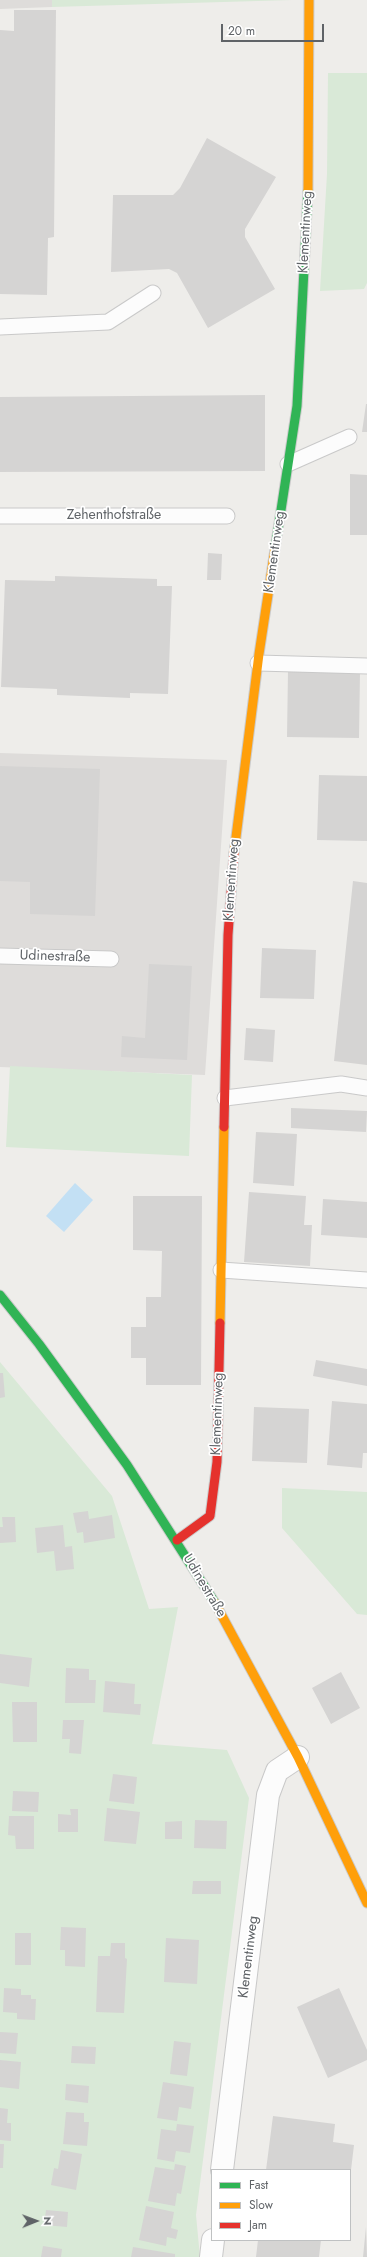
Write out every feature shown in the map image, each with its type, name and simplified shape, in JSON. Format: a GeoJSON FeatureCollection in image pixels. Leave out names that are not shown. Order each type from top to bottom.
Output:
{"type":"FeatureCollection","features":[{"type":"Feature","properties":{"kind":"street","name":"Klementinweg"},"geometry":{"type":"LineString","coordinates":[[177,1540],[210,1516],[217,1462],[228,935],[235,834],[258,663],[297,406],[309,174],[309,0]]}},
{"type":"Feature","properties":{"kind":"street","name":"Udinestraße"},"geometry":{"type":"LineString","coordinates":[[0,1295],[39,1344],[122,1459],[214,1598],[298,1757],[367,1902]]}},
{"type":"Feature","properties":{"kind":"street","name":"Klementinweg"},"geometry":{"type":"LineString","coordinates":[[222,2169],[268,1795],[277,1771],[298,1757]]}},
{"type":"Feature","properties":{"kind":"street"},"geometry":{"type":"LineString","coordinates":[[211,2257],[213,2241]]}},
{"type":"Feature","properties":{"kind":"lane"},"geometry":{"type":"LineString","coordinates":[[0,327],[108,322],[153,293]]}},
{"type":"Feature","properties":{"kind":"lane"},"geometry":{"type":"LineString","coordinates":[[288,464],[349,437]]}},
{"type":"Feature","properties":{"kind":"lane","name":"Zehenthofstraße"},"geometry":{"type":"LineString","coordinates":[[0,516],[227,516]]}},
{"type":"Feature","properties":{"kind":"lane"},"geometry":{"type":"LineString","coordinates":[[258,663],[367,666]]}},
{"type":"Feature","properties":{"kind":"lane","name":"Udinestraße"},"geometry":{"type":"LineString","coordinates":[[0,956],[111,959]]}},
{"type":"Feature","properties":{"kind":"lane"},"geometry":{"type":"LineString","coordinates":[[225,1098],[341,1084],[367,1088]]}},
{"type":"Feature","properties":{"kind":"lane"},"geometry":{"type":"LineString","coordinates":[[222,1270],[367,1280]]}},
{"type":"Feature","properties":{"kind":"shaded area"},"geometry":{"type":"Polygon","coordinates":[[[0,0],[52,0],[52,7],[0,9],[0,0]]]}},
{"type":"Feature","properties":{"kind":"shaded area"},"geometry":{"type":"Polygon","coordinates":[[[0,753],[227,760],[205,1075],[0,1067],[0,753]]]}},
{"type":"Feature","properties":{"kind":"green space"},"geometry":{"type":"Polygon","coordinates":[[[52,0],[292,0],[52,7],[52,0]]]}},
{"type":"Feature","properties":{"kind":"green space"},"geometry":{"type":"Polygon","coordinates":[[[328,73],[367,73],[367,283],[364,289],[320,291],[327,174],[328,73]]]}},
{"type":"Feature","properties":{"kind":"green space"},"geometry":{"type":"Polygon","coordinates":[[[10,1066],[192,1075],[189,1156],[6,1147],[10,1066]]]}},
{"type":"Feature","properties":{"kind":"green space"},"geometry":{"type":"Polygon","coordinates":[[[0,1362],[112,1496],[149,1609],[178,1607],[152,1744],[227,1750],[249,1798],[196,2215],[200,2257],[0,2257],[0,1362]]]}},
{"type":"Feature","properties":{"kind":"green space"},"geometry":{"type":"Polygon","coordinates":[[[282,1488],[367,1492],[367,1615],[357,1614],[282,1528],[282,1488]]]}},
{"type":"Feature","properties":{"kind":"water"},"geometry":{"type":"Polygon","coordinates":[[[75,1183],[93,1200],[64,1232],[46,1216],[75,1183]]]}},
{"type":"Feature","properties":{"kind":"building"},"geometry":{"type":"Polygon","coordinates":[[[14,10],[56,10],[54,237],[48,238],[47,295],[0,294],[0,30],[14,31],[14,10]]]}},
{"type":"Feature","properties":{"kind":"building"},"geometry":{"type":"Polygon","coordinates":[[[207,138],[276,177],[245,229],[245,237],[275,289],[208,328],[177,273],[169,269],[111,272],[113,195],[173,195],[180,188],[207,138]]]}},
{"type":"Feature","properties":{"kind":"building"},"geometry":{"type":"Polygon","coordinates":[[[265,395],[265,471],[0,472],[0,397],[265,395]]]}},
{"type":"Feature","properties":{"kind":"building"},"geometry":{"type":"Polygon","coordinates":[[[366,404],[367,432],[362,432],[366,404]]]}},
{"type":"Feature","properties":{"kind":"building"},"geometry":{"type":"Polygon","coordinates":[[[350,474],[367,475],[367,535],[350,535],[350,474]]]}},
{"type":"Feature","properties":{"kind":"building"},"geometry":{"type":"Polygon","coordinates":[[[208,553],[222,554],[221,580],[207,580],[208,553]]]}},
{"type":"Feature","properties":{"kind":"building"},"geometry":{"type":"Polygon","coordinates":[[[55,576],[157,579],[157,586],[172,586],[168,694],[130,693],[130,698],[57,695],[57,689],[1,687],[5,580],[55,581],[55,576]]]}},
{"type":"Feature","properties":{"kind":"building"},"geometry":{"type":"Polygon","coordinates":[[[288,671],[360,672],[359,738],[287,737],[288,671]]]}},
{"type":"Feature","properties":{"kind":"building"},"geometry":{"type":"Polygon","coordinates":[[[0,766],[100,769],[95,916],[30,914],[30,882],[0,881],[0,766]]]}},
{"type":"Feature","properties":{"kind":"building"},"geometry":{"type":"Polygon","coordinates":[[[319,775],[367,776],[367,841],[317,840],[319,775]]]}},
{"type":"Feature","properties":{"kind":"building"},"geometry":{"type":"Polygon","coordinates":[[[353,881],[367,883],[367,1065],[334,1061],[353,881]]]}},
{"type":"Feature","properties":{"kind":"building"},"geometry":{"type":"Polygon","coordinates":[[[262,948],[316,950],[314,999],[260,998],[262,948]]]}},
{"type":"Feature","properties":{"kind":"building"},"geometry":{"type":"Polygon","coordinates":[[[149,964],[192,966],[187,1060],[121,1057],[122,1036],[145,1038],[149,964]]]}},
{"type":"Feature","properties":{"kind":"building"},"geometry":{"type":"Polygon","coordinates":[[[246,1028],[275,1030],[273,1062],[244,1060],[246,1028]]]}},
{"type":"Feature","properties":{"kind":"building"},"geometry":{"type":"Polygon","coordinates":[[[291,1108],[367,1111],[366,1132],[291,1128],[291,1108]]]}},
{"type":"Feature","properties":{"kind":"building"},"geometry":{"type":"Polygon","coordinates":[[[256,1132],[297,1134],[294,1186],[253,1183],[256,1132]]]}},
{"type":"Feature","properties":{"kind":"building"},"geometry":{"type":"Polygon","coordinates":[[[249,1192],[306,1196],[304,1225],[312,1225],[310,1266],[244,1262],[249,1192]]]}},
{"type":"Feature","properties":{"kind":"building"},"geometry":{"type":"Polygon","coordinates":[[[133,1196],[202,1196],[201,1385],[146,1385],[146,1358],[131,1358],[131,1327],[146,1327],[146,1297],[161,1297],[162,1251],[133,1250],[133,1196]]]}},
{"type":"Feature","properties":{"kind":"building"},"geometry":{"type":"Polygon","coordinates":[[[323,1199],[367,1202],[367,1238],[321,1235],[323,1199]]]}},
{"type":"Feature","properties":{"kind":"building"},"geometry":{"type":"Polygon","coordinates":[[[316,1360],[367,1369],[367,1386],[313,1376],[316,1360]]]}},
{"type":"Feature","properties":{"kind":"building"},"geometry":{"type":"Polygon","coordinates":[[[0,1373],[3,1373],[5,1397],[0,1398],[0,1373]]]}},
{"type":"Feature","properties":{"kind":"building"},"geometry":{"type":"Polygon","coordinates":[[[332,1401],[367,1404],[367,1453],[363,1453],[362,1468],[327,1465],[332,1401]]]}},
{"type":"Feature","properties":{"kind":"building"},"geometry":{"type":"Polygon","coordinates":[[[254,1407],[309,1409],[307,1463],[252,1461],[254,1407]]]}},
{"type":"Feature","properties":{"kind":"building"},"geometry":{"type":"Polygon","coordinates":[[[88,1511],[89,1519],[112,1515],[115,1538],[84,1543],[83,1532],[77,1533],[73,1513],[88,1511]]]}},
{"type":"Feature","properties":{"kind":"building"},"geometry":{"type":"Polygon","coordinates":[[[2,1517],[15,1517],[16,1542],[0,1543],[0,1527],[3,1527],[2,1517]]]}},
{"type":"Feature","properties":{"kind":"building"},"geometry":{"type":"Polygon","coordinates":[[[63,1525],[65,1547],[72,1546],[74,1569],[56,1571],[54,1551],[37,1553],[35,1528],[63,1525]]]}},
{"type":"Feature","properties":{"kind":"building"},"geometry":{"type":"Polygon","coordinates":[[[0,1654],[32,1658],[29,1687],[0,1683],[0,1654]]]}},
{"type":"Feature","properties":{"kind":"building"},"geometry":{"type":"Polygon","coordinates":[[[66,1668],[89,1669],[89,1680],[96,1680],[95,1703],[65,1703],[66,1668]]]}},
{"type":"Feature","properties":{"kind":"building"},"geometry":{"type":"Polygon","coordinates":[[[341,1672],[360,1708],[331,1724],[312,1688],[341,1672]]]}},
{"type":"Feature","properties":{"kind":"building"},"geometry":{"type":"Polygon","coordinates":[[[105,1681],[135,1684],[134,1704],[141,1704],[140,1715],[103,1712],[105,1681]]]}},
{"type":"Feature","properties":{"kind":"building"},"geometry":{"type":"Polygon","coordinates":[[[12,1702],[37,1702],[37,1742],[13,1742],[12,1702]]]}},
{"type":"Feature","properties":{"kind":"building"},"geometry":{"type":"Polygon","coordinates":[[[63,1720],[84,1720],[81,1754],[69,1753],[70,1739],[62,1739],[63,1720]]]}},
{"type":"Feature","properties":{"kind":"building"},"geometry":{"type":"Polygon","coordinates":[[[113,1774],[137,1777],[134,1804],[109,1801],[113,1774]]]}},
{"type":"Feature","properties":{"kind":"building"},"geometry":{"type":"Polygon","coordinates":[[[13,1791],[39,1792],[38,1812],[12,1811],[13,1791]]]}},
{"type":"Feature","properties":{"kind":"building"},"geometry":{"type":"Polygon","coordinates":[[[107,1808],[140,1812],[136,1844],[104,1841],[107,1808]]]}},
{"type":"Feature","properties":{"kind":"building"},"geometry":{"type":"Polygon","coordinates":[[[70,1809],[78,1809],[78,1832],[58,1832],[58,1814],[71,1815],[70,1809]]]}},
{"type":"Feature","properties":{"kind":"building"},"geometry":{"type":"Polygon","coordinates":[[[9,1816],[34,1816],[34,1849],[16,1849],[15,1836],[8,1835],[9,1816]]]}},
{"type":"Feature","properties":{"kind":"building"},"geometry":{"type":"Polygon","coordinates":[[[195,1820],[227,1821],[226,1849],[194,1848],[195,1820]]]}},
{"type":"Feature","properties":{"kind":"building"},"geometry":{"type":"Polygon","coordinates":[[[182,1821],[182,1839],[165,1839],[165,1822],[182,1821]]]}},
{"type":"Feature","properties":{"kind":"building"},"geometry":{"type":"Polygon","coordinates":[[[193,1881],[221,1881],[221,1894],[192,1894],[193,1881]]]}},
{"type":"Feature","properties":{"kind":"building"},"geometry":{"type":"Polygon","coordinates":[[[61,1927],[86,1928],[85,1967],[65,1966],[65,1950],[60,1950],[61,1927]]]}},
{"type":"Feature","properties":{"kind":"building"},"geometry":{"type":"Polygon","coordinates":[[[15,1933],[31,1933],[31,1965],[15,1965],[15,1933]]]}},
{"type":"Feature","properties":{"kind":"building"},"geometry":{"type":"Polygon","coordinates":[[[166,1938],[199,1940],[197,1984],[164,1982],[166,1938]]]}},
{"type":"Feature","properties":{"kind":"building"},"geometry":{"type":"Polygon","coordinates":[[[111,1943],[125,1943],[125,1958],[127,1959],[124,2013],[96,2012],[98,1956],[110,1956],[111,1943]]]}},
{"type":"Feature","properties":{"kind":"building"},"geometry":{"type":"Polygon","coordinates":[[[4,1988],[21,1989],[21,1995],[31,1995],[31,1999],[36,1999],[35,2020],[17,2019],[17,2013],[3,2012],[4,1988]]]}},
{"type":"Feature","properties":{"kind":"building"},"geometry":{"type":"Polygon","coordinates":[[[339,1988],[367,2050],[367,2060],[328,2078],[297,2007],[339,1988]]]}},
{"type":"Feature","properties":{"kind":"building"},"geometry":{"type":"Polygon","coordinates":[[[0,2032],[18,2033],[16,2054],[0,2053],[0,2032]]]}},
{"type":"Feature","properties":{"kind":"building"},"geometry":{"type":"Polygon","coordinates":[[[174,2041],[191,2043],[187,2076],[170,2074],[174,2041]]]}},
{"type":"Feature","properties":{"kind":"building"},"geometry":{"type":"Polygon","coordinates":[[[72,2046],[96,2047],[95,2064],[71,2063],[72,2046]]]}},
{"type":"Feature","properties":{"kind":"building"},"geometry":{"type":"Polygon","coordinates":[[[0,2060],[21,2062],[19,2089],[0,2087],[0,2060]]]}},
{"type":"Feature","properties":{"kind":"building"},"geometry":{"type":"Polygon","coordinates":[[[163,2082],[194,2087],[191,2109],[179,2107],[177,2121],[157,2118],[163,2082]]]}},
{"type":"Feature","properties":{"kind":"building"},"geometry":{"type":"Polygon","coordinates":[[[66,2084],[89,2086],[88,2103],[65,2100],[66,2084]]]}},
{"type":"Feature","properties":{"kind":"building"},"geometry":{"type":"Polygon","coordinates":[[[0,2108],[8,2109],[7,2123],[11,2123],[11,2141],[0,2140],[0,2108]]]}},
{"type":"Feature","properties":{"kind":"building"},"geometry":{"type":"Polygon","coordinates":[[[66,2112],[84,2113],[84,2122],[89,2122],[87,2146],[63,2144],[66,2112]]]}},
{"type":"Feature","properties":{"kind":"building"},"geometry":{"type":"Polygon","coordinates":[[[273,2116],[335,2124],[333,2142],[354,2145],[351,2170],[266,2169],[273,2116]]]}},
{"type":"Feature","properties":{"kind":"building"},"geometry":{"type":"Polygon","coordinates":[[[177,2124],[194,2126],[190,2153],[176,2151],[174,2162],[157,2159],[161,2129],[176,2131],[177,2124]]]}},
{"type":"Feature","properties":{"kind":"building"},"geometry":{"type":"Polygon","coordinates":[[[0,2144],[4,2144],[3,2168],[0,2168],[0,2144]]]}},
{"type":"Feature","properties":{"kind":"building"},"geometry":{"type":"Polygon","coordinates":[[[61,2150],[82,2154],[76,2190],[51,2185],[54,2168],[58,2169],[61,2150]]]}},
{"type":"Feature","properties":{"kind":"building"},"geometry":{"type":"Polygon","coordinates":[[[175,2164],[186,2166],[181,2194],[177,2193],[175,2206],[148,2201],[155,2167],[174,2170],[175,2164]]]}},
{"type":"Feature","properties":{"kind":"building"},"geometry":{"type":"Polygon","coordinates":[[[146,2206],[174,2212],[171,2228],[178,2230],[176,2239],[167,2237],[166,2246],[139,2240],[146,2206]]]}},
{"type":"Feature","properties":{"kind":"building"},"geometry":{"type":"Polygon","coordinates":[[[46,2210],[68,2212],[67,2227],[44,2225],[46,2210]]]}},
{"type":"Feature","properties":{"kind":"building"},"geometry":{"type":"Polygon","coordinates":[[[366,2227],[367,2257],[363,2257],[366,2227]]]}},
{"type":"Feature","properties":{"kind":"building"},"geometry":{"type":"Polygon","coordinates":[[[258,2241],[321,2241],[319,2257],[256,2257],[258,2241]]]}},
{"type":"Feature","properties":{"kind":"building"},"geometry":{"type":"Polygon","coordinates":[[[43,2246],[62,2249],[61,2257],[41,2257],[43,2246]]]}},
{"type":"Feature","properties":{"kind":"building"},"geometry":{"type":"Polygon","coordinates":[[[133,2247],[175,2254],[175,2257],[131,2257],[133,2247]]]}},
{"type":"Feature","properties":{"kind":"traffic: fast"},"geometry":{"type":"LineString","coordinates":[[275,549],[297,406],[308,191]]}},
{"type":"Feature","properties":{"kind":"traffic: fast"},"geometry":{"type":"LineString","coordinates":[[0,1295],[39,1344],[127,1465],[215,1603]]}},
{"type":"Feature","properties":{"kind":"traffic: slow"},"geometry":{"type":"LineString","coordinates":[[308,191],[309,0]]}},
{"type":"Feature","properties":{"kind":"traffic: slow"},"geometry":{"type":"LineString","coordinates":[[234,853],[259,654],[275,549]]}},
{"type":"Feature","properties":{"kind":"traffic: slow"},"geometry":{"type":"LineString","coordinates":[[220,1323],[224,1127]]}},
{"type":"Feature","properties":{"kind":"traffic: slow"},"geometry":{"type":"LineString","coordinates":[[215,1603],[298,1757],[367,1903]]}},
{"type":"Feature","properties":{"kind":"traffic: jam"},"geometry":{"type":"LineString","coordinates":[[224,1127],[228,935],[234,853]]}},
{"type":"Feature","properties":{"kind":"traffic: jam"},"geometry":{"type":"LineString","coordinates":[[177,1540],[210,1516],[217,1462],[220,1323]]}}]}
